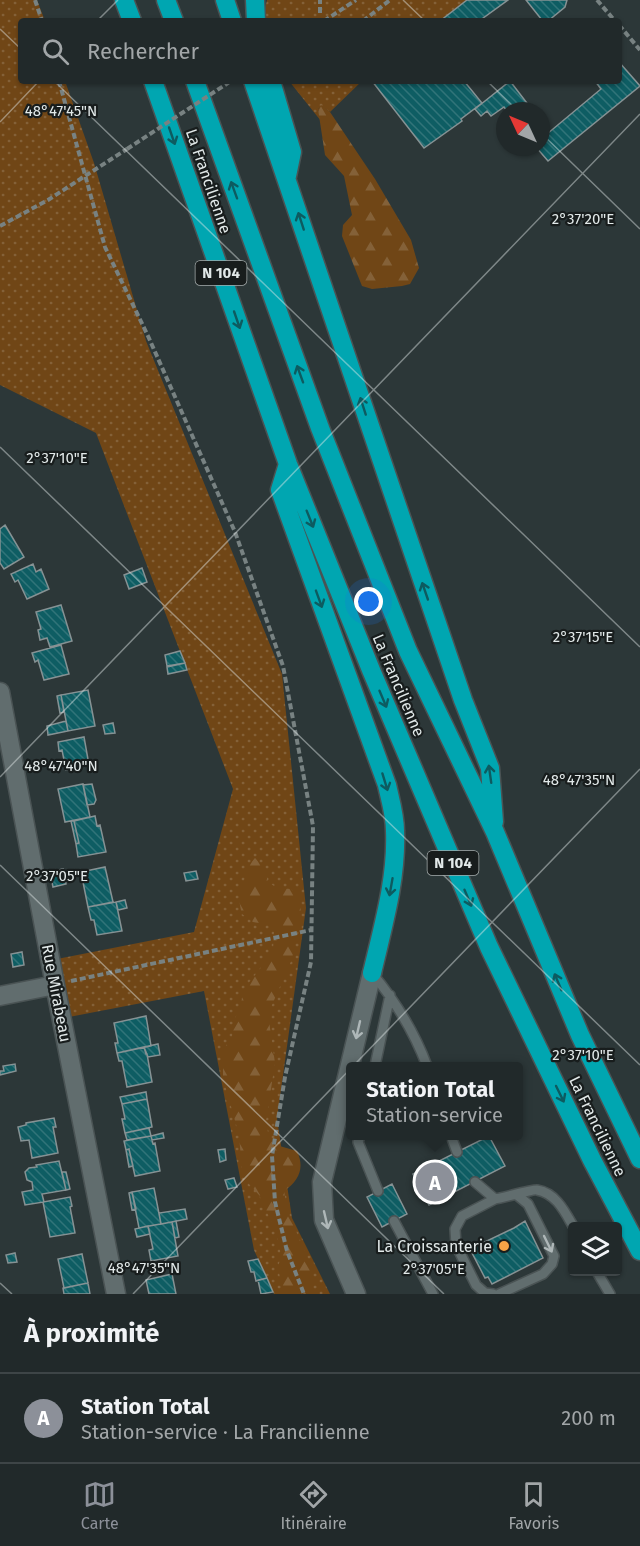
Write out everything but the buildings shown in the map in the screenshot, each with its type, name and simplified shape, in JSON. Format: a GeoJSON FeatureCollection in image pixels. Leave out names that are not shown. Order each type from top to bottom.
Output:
{"type":"FeatureCollection","features":[{"type":"Feature","properties":{"kind":"highway"},"geometry":{"type":"LineString","coordinates":[[124,0],[131,18]]}},
{"type":"Feature","properties":{"kind":"highway"},"geometry":{"type":"LineString","coordinates":[[166,0],[173,18]]}},
{"type":"Feature","properties":{"kind":"highway"},"geometry":{"type":"LineString","coordinates":[[225,0],[231,18]]}},
{"type":"Feature","properties":{"kind":"highway"},"geometry":{"type":"LineString","coordinates":[[255,0],[256,18]]}},
{"type":"Feature","properties":{"kind":"highway","name":"La Francilienne"},"geometry":{"type":"LineString","coordinates":[[154,84],[288,464],[371,670],[489,947],[592,1160],[640,1251]]}},
{"type":"Feature","properties":{"kind":"highway","name":"La Francilienne"},"geometry":{"type":"LineString","coordinates":[[196,84],[320,428],[404,640],[495,832],[580,1035],[640,1159]]}},
{"type":"Feature","properties":{"kind":"highway"},"geometry":{"type":"LineString","coordinates":[[254,84],[459,689],[490,768],[495,832]]}},
{"type":"Feature","properties":{"kind":"highway"},"geometry":{"type":"LineString","coordinates":[[273,84],[292,152],[286,178]]}},
{"type":"Feature","properties":{"kind":"highway"},"geometry":{"type":"LineString","coordinates":[[288,464],[280,490],[387,785],[396,828],[395,867],[372,973]]}},
{"type":"Feature","properties":{"kind":"street","name":"Rue Mirabeau"},"geometry":{"type":"LineString","coordinates":[[0,692],[116,1294]]}},
{"type":"Feature","properties":{"kind":"street"},"geometry":{"type":"LineString","coordinates":[[351,1062],[372,973]]}},
{"type":"Feature","properties":{"kind":"street"},"geometry":{"type":"LineString","coordinates":[[0,996],[55,985]]}},
{"type":"Feature","properties":{"kind":"street"},"geometry":{"type":"LineString","coordinates":[[346,1082],[322,1182],[324,1220],[356,1294]]}},
{"type":"Feature","properties":{"kind":"lane"},"geometry":{"type":"LineString","coordinates":[[372,973],[390,995],[418,1044],[425,1062]]}},
{"type":"Feature","properties":{"kind":"lane"},"geometry":{"type":"LineString","coordinates":[[376,1062],[390,995]]}},
{"type":"Feature","properties":{"kind":"lane"},"geometry":{"type":"LineString","coordinates":[[359,1140],[378,1191]]}},
{"type":"Feature","properties":{"kind":"lane"},"geometry":{"type":"LineString","coordinates":[[453,1140],[457,1152]]}},
{"type":"Feature","properties":{"kind":"lane"},"geometry":{"type":"LineString","coordinates":[[475,1182],[495,1199]]}},
{"type":"Feature","properties":{"kind":"lane"},"geometry":{"type":"LineString","coordinates":[[493,1294],[485,1293],[476,1285],[456,1245],[455,1229],[462,1216],[495,1199],[536,1189],[549,1195],[560,1204],[570,1222]]}},
{"type":"Feature","properties":{"kind":"lane"},"geometry":{"type":"LineString","coordinates":[[499,1294],[543,1274],[552,1264],[554,1256],[528,1204],[517,1195]]}},
{"type":"Feature","properties":{"kind":"lane"},"geometry":{"type":"LineString","coordinates":[[394,1221],[433,1294]]}},
{"type":"Feature","properties":{"kind":"lane"},"geometry":{"type":"LineString","coordinates":[[599,1276],[610,1294]]}},
{"type":"Feature","properties":{"kind":"path"},"geometry":{"type":"LineString","coordinates":[[35,0],[41,18]]}},
{"type":"Feature","properties":{"kind":"path"},"geometry":{"type":"LineString","coordinates":[[320,0],[320,13]]}},
{"type":"Feature","properties":{"kind":"path"},"geometry":{"type":"LineString","coordinates":[[328,18],[356,0]]}},
{"type":"Feature","properties":{"kind":"path"},"geometry":{"type":"LineString","coordinates":[[367,18],[390,0]]}},
{"type":"Feature","properties":{"kind":"path"},"geometry":{"type":"LineString","coordinates":[[597,0],[612,18]]}},
{"type":"Feature","properties":{"kind":"path"},"geometry":{"type":"LineString","coordinates":[[622,29],[640,50]]}},
{"type":"Feature","properties":{"kind":"path"},"geometry":{"type":"LineString","coordinates":[[60,84],[105,247],[148,336],[235,532],[283,666],[313,826],[311,962],[285,1077],[272,1156],[275,1202],[287,1251],[304,1294]]}},
{"type":"Feature","properties":{"kind":"path"},"geometry":{"type":"LineString","coordinates":[[0,226],[48,200],[226,84]]}},
{"type":"Feature","properties":{"kind":"path"},"geometry":{"type":"LineString","coordinates":[[55,985],[311,930]]}},
{"type":"Feature","properties":{"kind":"green space"},"geometry":{"type":"Polygon","coordinates":[[[0,0],[37,0],[44,18],[18,18],[18,84],[66,84],[94,163],[146,341],[282,674],[306,908],[277,1119],[292,1218],[330,1294],[274,1294],[254,1250],[204,991],[69,1017],[57,959],[194,932],[233,789],[96,433],[0,385],[0,0]]]}},
{"type":"Feature","properties":{"kind":"green space"},"geometry":{"type":"Polygon","coordinates":[[[267,0],[467,0],[444,18],[263,17],[267,0]]]}},
{"type":"Feature","properties":{"kind":"green space"},"geometry":{"type":"Polygon","coordinates":[[[291,84],[359,84],[330,112],[321,106],[318,109],[321,121],[291,84]]]}},
{"type":"Feature","properties":{"kind":"green space"},"geometry":{"type":"Polygon","coordinates":[[[321,105],[330,112],[375,179],[411,240],[419,268],[410,284],[372,289],[362,286],[342,236],[343,225],[352,215],[344,176],[325,155],[318,109],[321,105]]]}},
{"type":"Feature","properties":{"kind":"green space"},"geometry":{"type":"Polygon","coordinates":[[[255,858],[264,867],[268,882],[277,888],[291,889],[299,896],[301,913],[292,959],[268,1014],[275,1063],[266,1121],[269,1138],[276,1145],[297,1151],[299,1157],[299,1174],[284,1191],[288,1213],[313,1273],[313,1294],[283,1294],[278,1267],[281,1256],[277,1234],[259,1195],[249,1184],[242,1170],[239,1135],[223,1078],[223,1050],[232,1037],[234,1022],[247,985],[273,950],[274,932],[267,924],[253,922],[242,914],[240,908],[241,890],[248,868],[255,858]]]}},
{"type":"Feature","properties":{"kind":"place","name":"Station Total"},"geometry":{"type":"Point","coordinates":[435,1182]}},
{"type":"Feature","properties":{"kind":"place","name":"La Croissanterie"},"geometry":{"type":"Point","coordinates":[504,1246]}}]}
